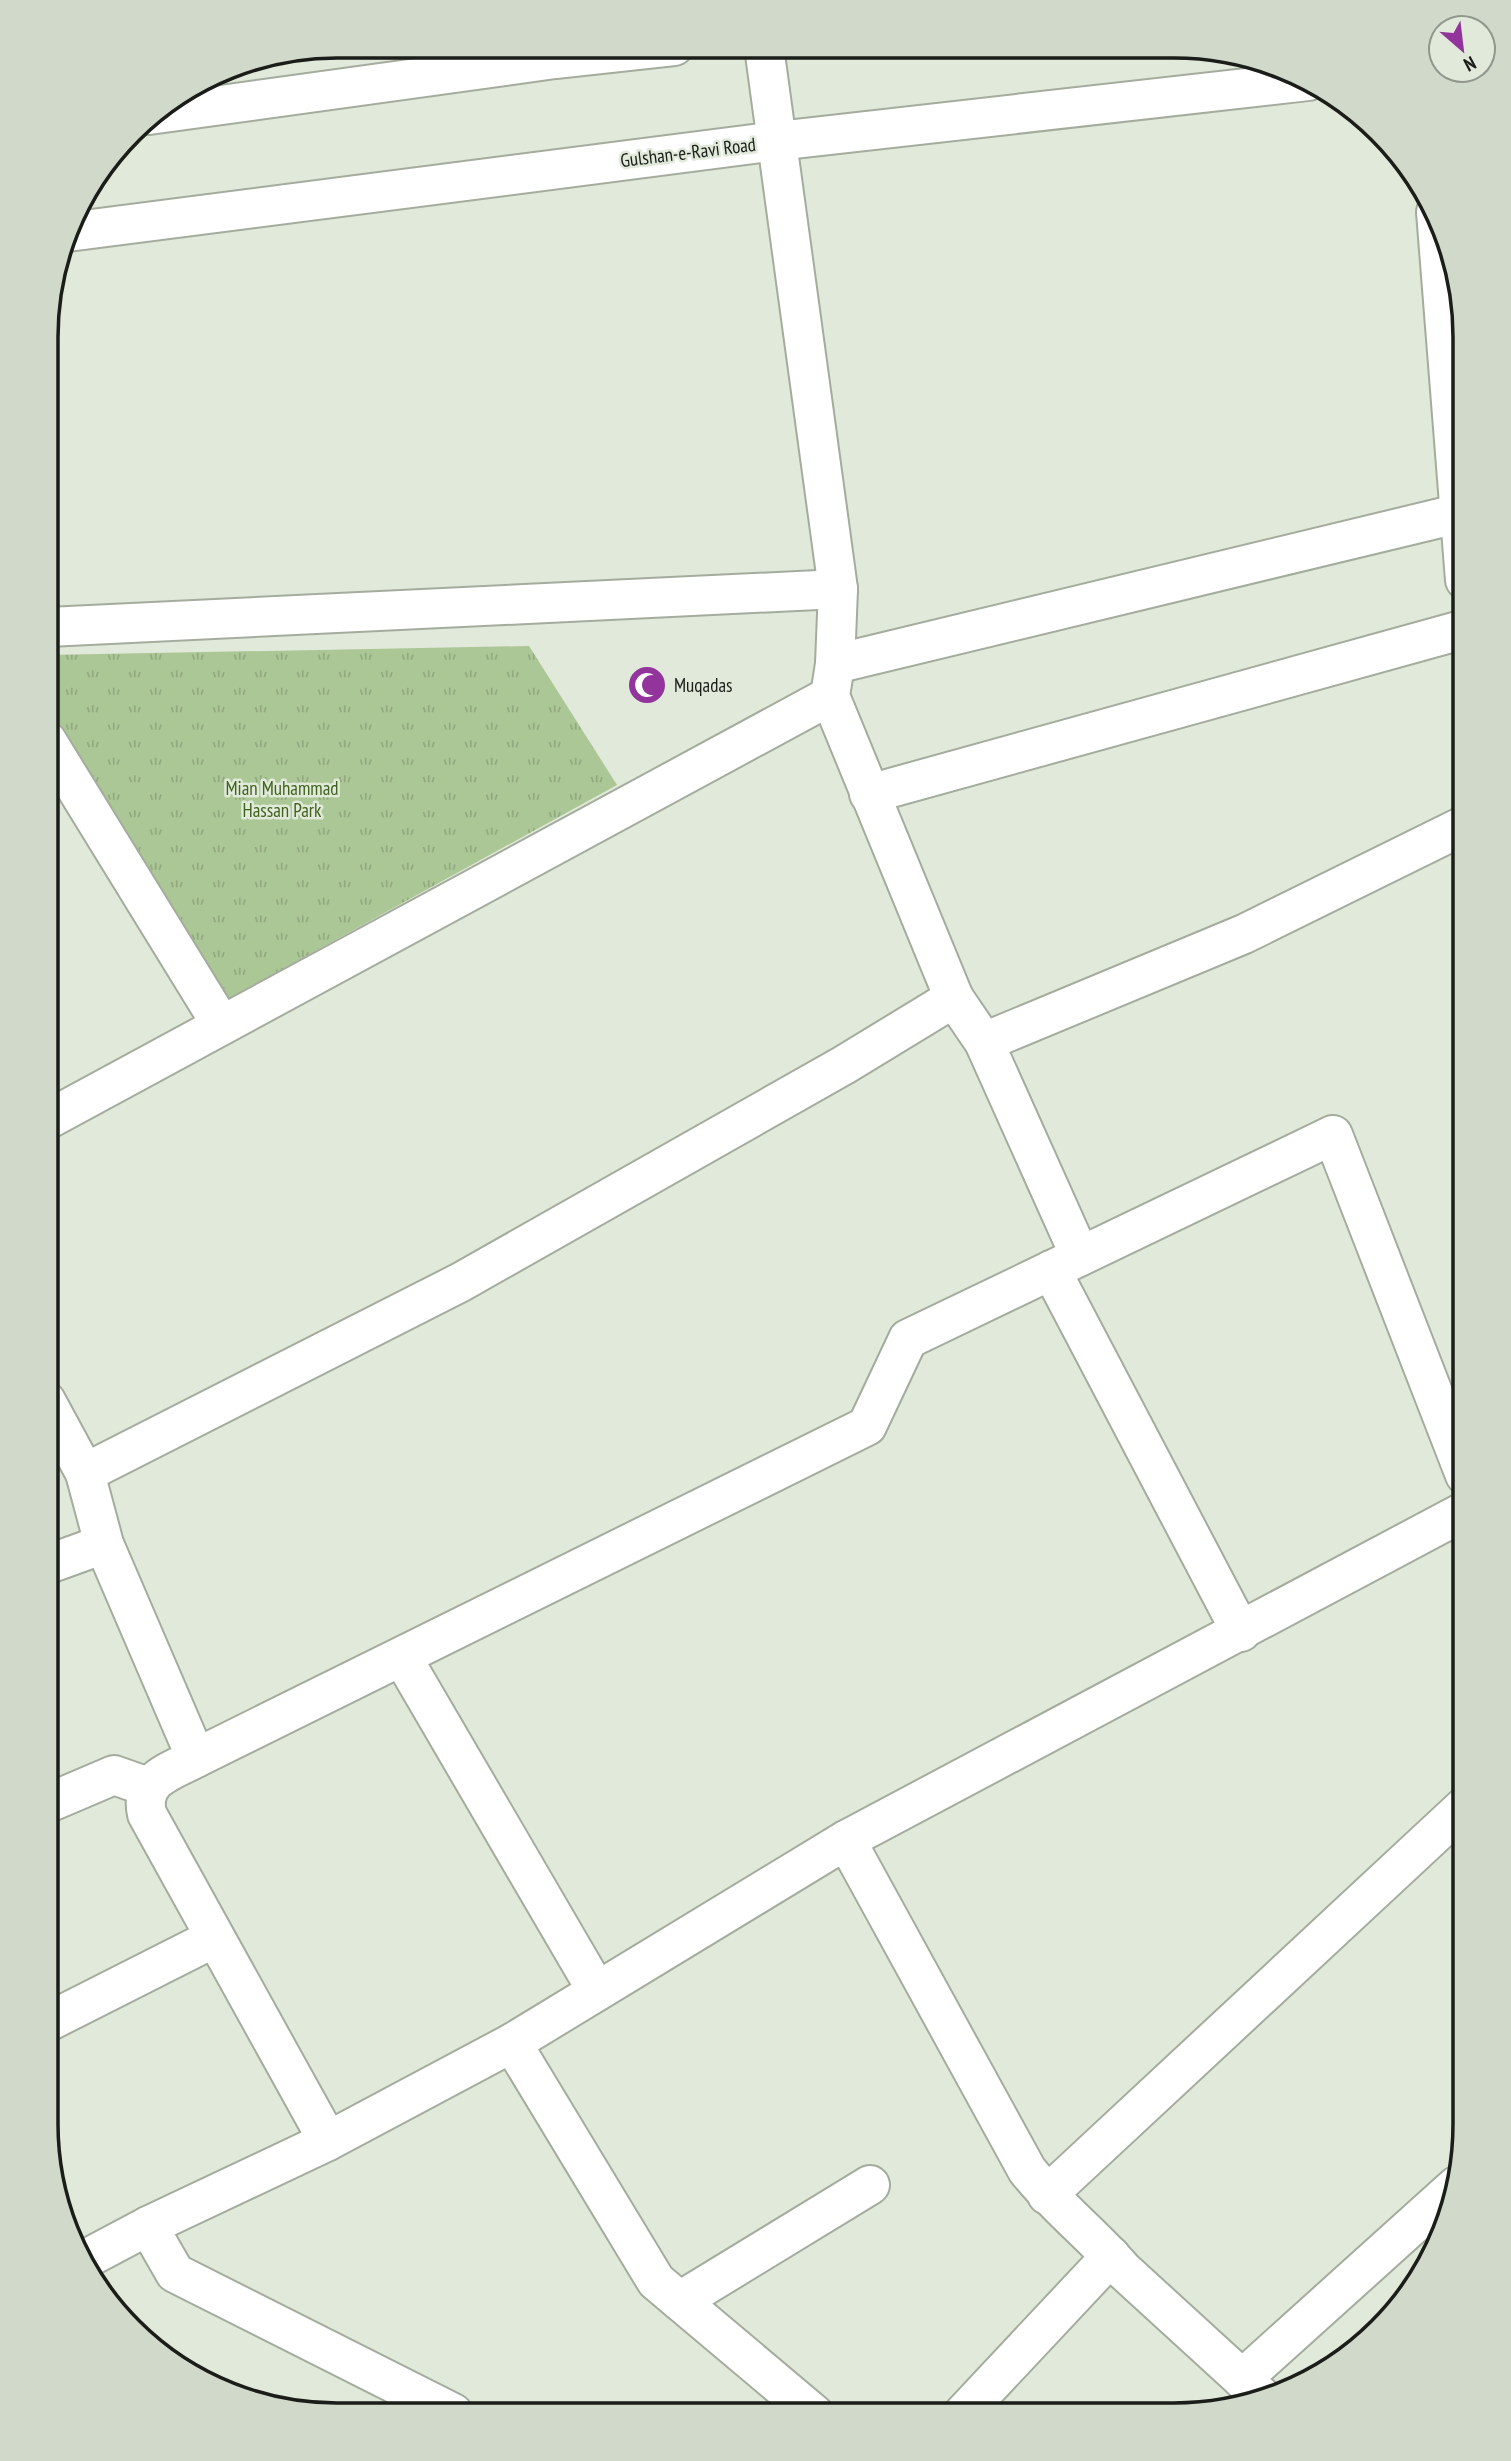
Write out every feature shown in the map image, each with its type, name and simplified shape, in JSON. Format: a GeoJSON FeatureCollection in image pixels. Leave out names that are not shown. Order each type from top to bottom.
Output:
{"type":"FeatureCollection","features":[{"type":"Feature","properties":{"kind":"street"},"geometry":{"type":"LineString","coordinates":[[170,113],[524,58]]}},
{"type":"Feature","properties":{"kind":"street"},"geometry":{"type":"LineString","coordinates":[[765,58],[838,589],[833,680],[869,794],[954,998],[984,1042],[1066,1263],[1241,1632]]}},
{"type":"Feature","properties":{"kind":"street","name":"Gulshan-e-Ravi Road"},"geometry":{"type":"LineString","coordinates":[[79,231],[776,141],[1290,83]]}},
{"type":"Feature","properties":{"kind":"street"},"geometry":{"type":"LineString","coordinates":[[58,1114],[833,680],[1453,514]]}},
{"type":"Feature","properties":{"kind":"street"},"geometry":{"type":"LineString","coordinates":[[58,626],[838,589]]}},
{"type":"Feature","properties":{"kind":"street"},"geometry":{"type":"LineString","coordinates":[[869,794],[1453,632]]}},
{"type":"Feature","properties":{"kind":"street"},"geometry":{"type":"LineString","coordinates":[[58,759],[221,1024]]}},
{"type":"Feature","properties":{"kind":"street"},"geometry":{"type":"LineString","coordinates":[[984,1042],[1244,933],[1453,831]]}},
{"type":"Feature","properties":{"kind":"street"},"geometry":{"type":"LineString","coordinates":[[85,1473],[461,1282],[844,1065],[954,998]]}},
{"type":"Feature","properties":{"kind":"street"},"geometry":{"type":"LineString","coordinates":[[328,2141],[147,1814],[144,1801],[148,1787],[157,1780],[867,1426],[908,1339],[1333,1135],[1453,1444]]}},
{"type":"Feature","properties":{"kind":"street"},"geometry":{"type":"LineString","coordinates":[[58,1422],[85,1473],[104,1544],[197,1758]]}},
{"type":"Feature","properties":{"kind":"street"},"geometry":{"type":"LineString","coordinates":[[91,2256],[148,2225],[328,2141],[512,2043],[846,1840],[1453,1517]]}},
{"type":"Feature","properties":{"kind":"street"},"geometry":{"type":"LineString","coordinates":[[58,1561],[104,1544]]}},
{"type":"Feature","properties":{"kind":"street"},"geometry":{"type":"LineString","coordinates":[[401,1657],[597,1991]]}},
{"type":"Feature","properties":{"kind":"street"},"geometry":{"type":"LineString","coordinates":[[58,1799],[114,1775],[148,1787]]}},
{"type":"Feature","properties":{"kind":"street"},"geometry":{"type":"LineString","coordinates":[[1047,2195],[1453,1817]]}},
{"type":"Feature","properties":{"kind":"street"},"geometry":{"type":"LineString","coordinates":[[846,1840],[1027,2170],[1047,2195],[1111,2256],[1122,2270],[1252,2388],[1443,2199]]}},
{"type":"Feature","properties":{"kind":"street"},"geometry":{"type":"LineString","coordinates":[[58,2017],[214,1938]]}},
{"type":"Feature","properties":{"kind":"street"},"geometry":{"type":"LineString","coordinates":[[512,2043],[656,2281],[801,2403]]}},
{"type":"Feature","properties":{"kind":"street"},"geometry":{"type":"LineString","coordinates":[[680,2301],[870,2185]]}},
{"type":"Feature","properties":{"kind":"street"},"geometry":{"type":"LineString","coordinates":[[148,2225],[175,2273],[433,2403]]}},
{"type":"Feature","properties":{"kind":"street"},"geometry":{"type":"LineString","coordinates":[[973,2403],[1111,2256]]}},
{"type":"Feature","properties":{"kind":"green space","name":"Mian Muhammad Hassan Park"},"geometry":{"type":"Polygon","coordinates":[[[529,646],[617,785],[228,999],[58,725],[58,655],[529,646]]]}},
{"type":"Feature","properties":{"kind":"place","name":"Muqadas"},"geometry":{"type":"Point","coordinates":[647,685]}}]}
